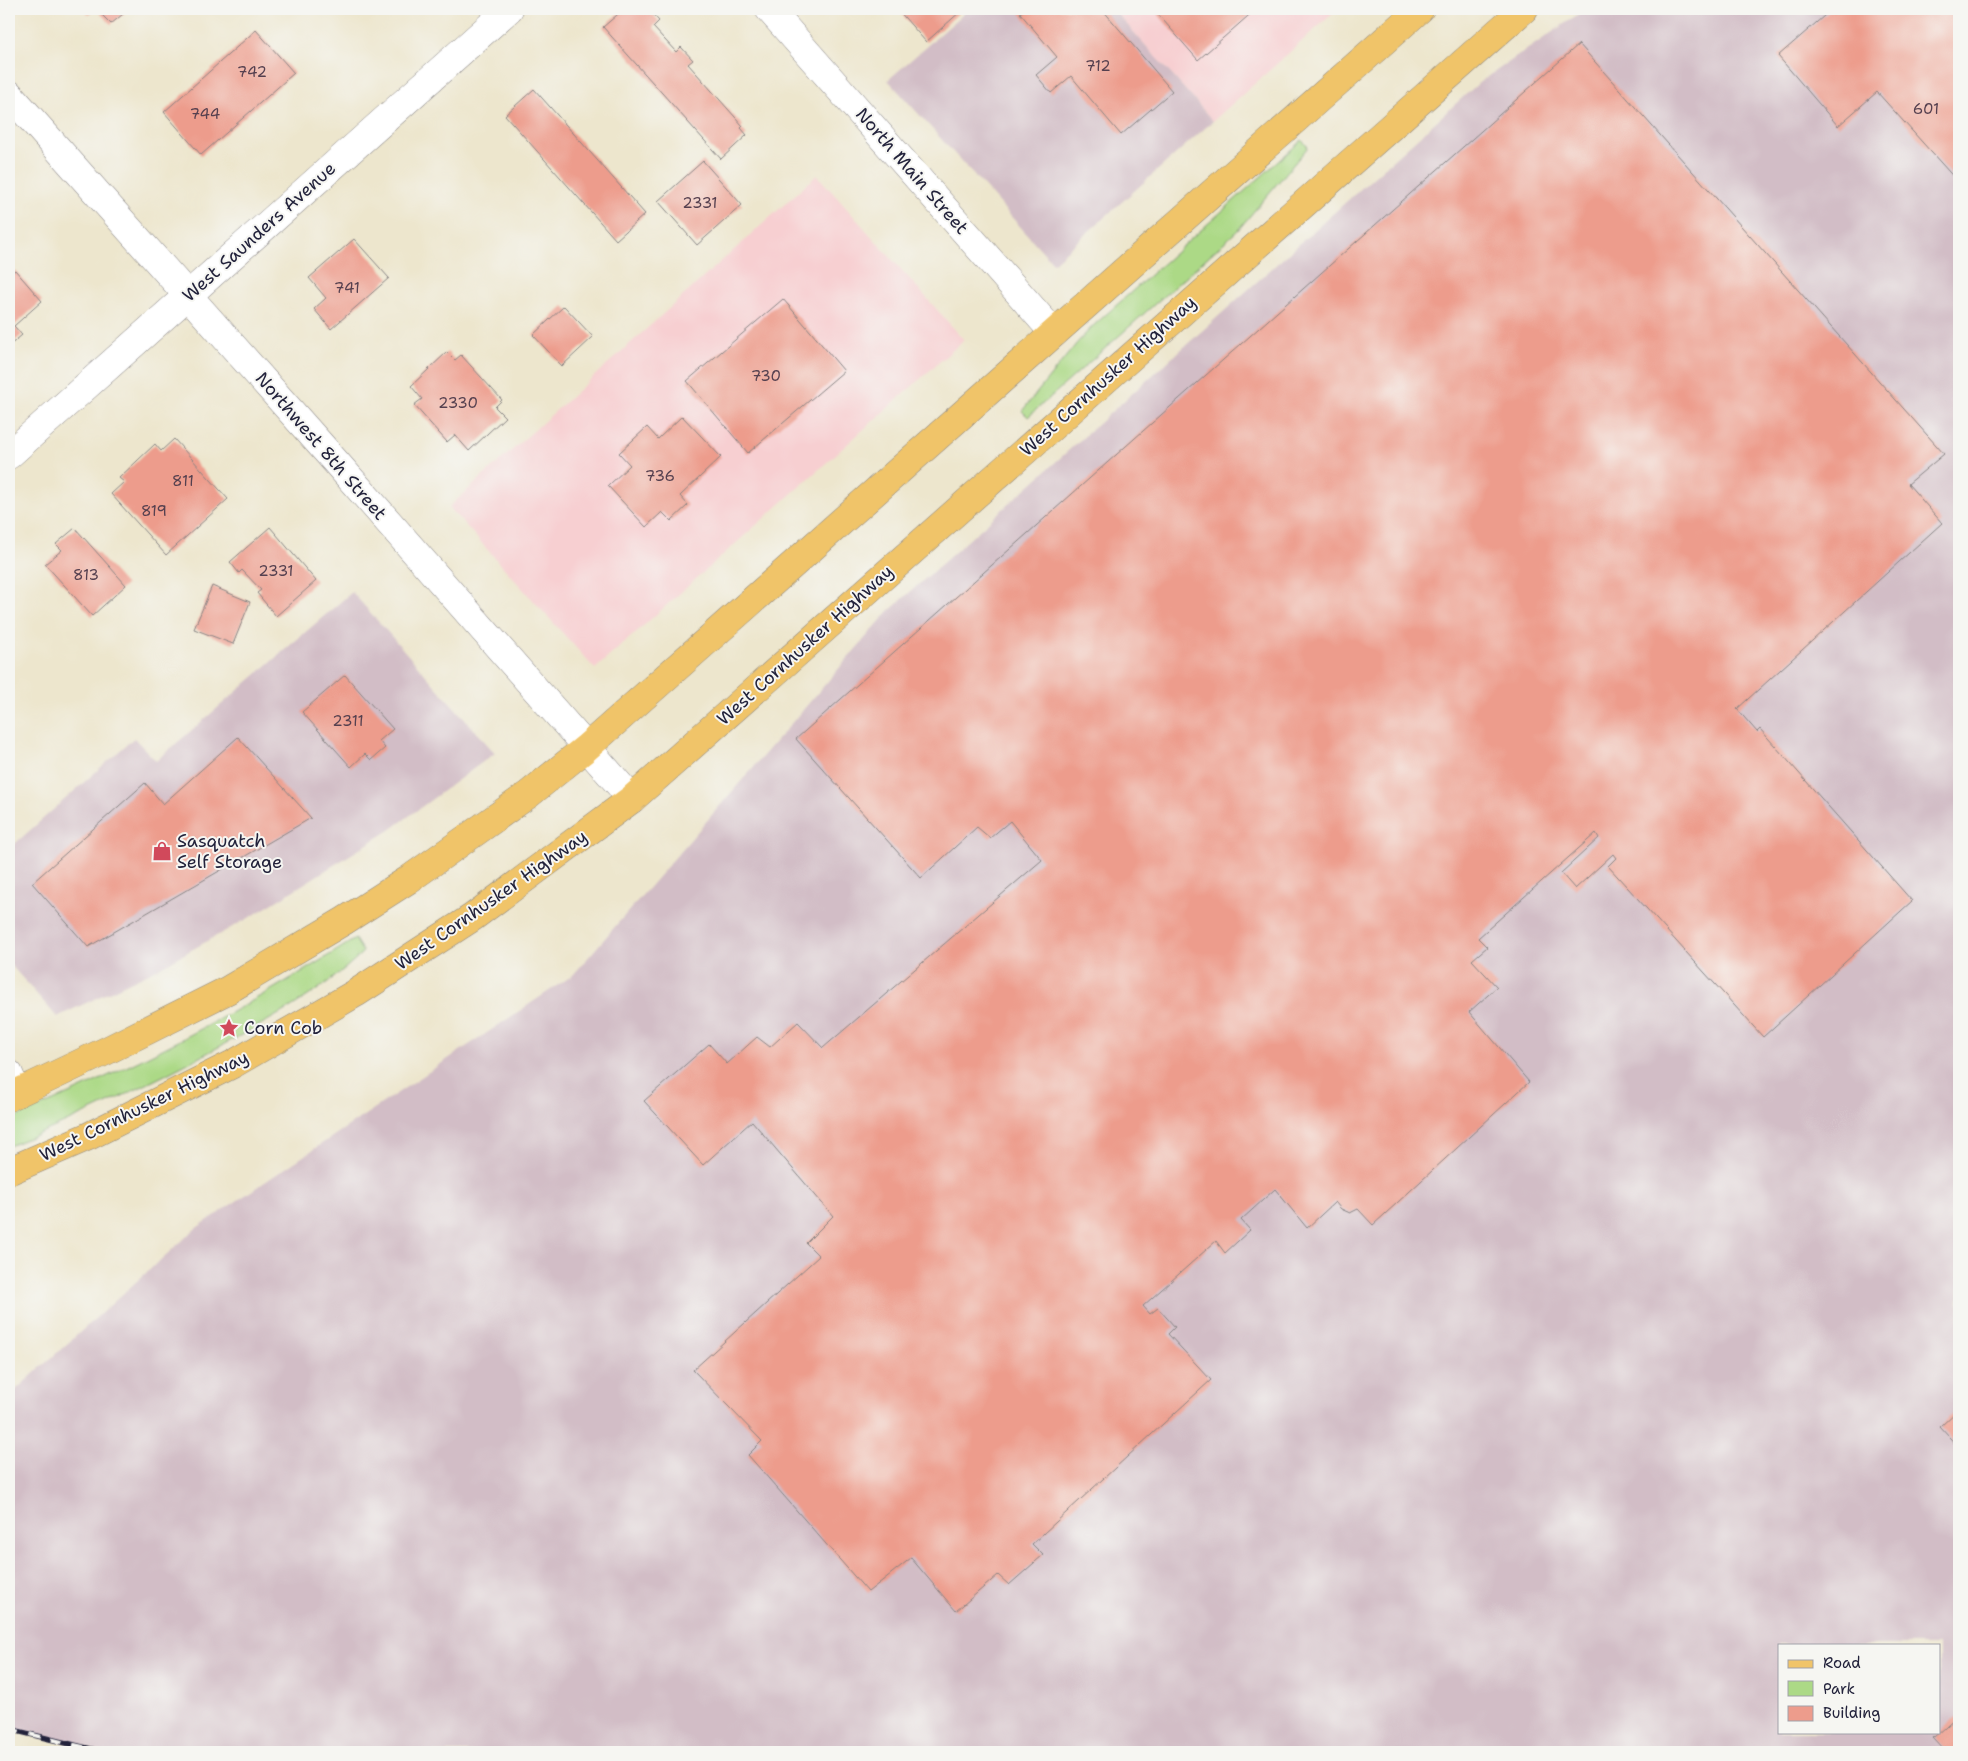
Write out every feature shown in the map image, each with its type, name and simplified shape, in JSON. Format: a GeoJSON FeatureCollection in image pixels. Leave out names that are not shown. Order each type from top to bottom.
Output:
{"type":"FeatureCollection","features":[{"type":"Feature","properties":{"kind":"main road"},"geometry":{"type":"LineString","coordinates":[[12,1088],[106,1051],[228,990],[344,921],[408,880],[529,794],[586,748],[1420,9]]}},
{"type":"Feature","properties":{"kind":"main road","name":"West Cornhusker Highway"},"geometry":{"type":"LineString","coordinates":[[9,1171],[89,1136],[233,1064],[356,993],[473,917],[632,799],[1524,9]]}},
{"type":"Feature","properties":{"kind":"street","name":"West Saunders Avenue"},"geometry":{"type":"LineString","coordinates":[[9,455],[509,9]]}},
{"type":"Feature","properties":{"kind":"street","name":"North Main Street"},"geometry":{"type":"LineString","coordinates":[[769,9],[1054,333]]}},
{"type":"Feature","properties":{"kind":"street","name":"Northwest 8th Street"},"geometry":{"type":"LineString","coordinates":[[9,94],[632,799]]}},
{"type":"Feature","properties":{"kind":"shaded area"},"geometry":{"type":"Polygon","coordinates":[[[969,9],[1113,9],[1213,121],[1053,263],[888,80],[969,9]]]}},
{"type":"Feature","properties":{"kind":"shaded area"},"geometry":{"type":"Polygon","coordinates":[[[1113,9],[1338,9],[1213,121],[1113,9]]]}},
{"type":"Feature","properties":{"kind":"shaded area"},"geometry":{"type":"Polygon","coordinates":[[[1586,9],[1959,9],[1959,1752],[103,1752],[9,1729],[9,1396],[195,1229],[573,975],[888,612],[1480,82],[1586,9]]]}},
{"type":"Feature","properties":{"kind":"shaded area"},"geometry":{"type":"Polygon","coordinates":[[[817,175],[964,340],[595,669],[449,507],[817,175]]]}},
{"type":"Feature","properties":{"kind":"shaded area"},"geometry":{"type":"Polygon","coordinates":[[[352,592],[495,753],[390,830],[254,915],[159,968],[57,1017],[9,963],[9,849],[134,738],[156,761],[352,592]]]}},
{"type":"Feature","properties":{"kind":"green space"},"geometry":{"type":"Polygon","coordinates":[[[1302,140],[1308,147],[1238,230],[1028,417],[1022,411],[1092,327],[1302,140]]]}},
{"type":"Feature","properties":{"kind":"green space"},"geometry":{"type":"Polygon","coordinates":[[[355,939],[363,952],[329,981],[274,1017],[139,1088],[62,1124],[9,1146],[9,1120],[54,1101],[186,1037],[271,990],[355,939]]]}},
{"type":"Feature","properties":{"kind":"building"},"geometry":{"type":"Polygon","coordinates":[[[83,9],[96,9],[89,15],[83,9]]]}},
{"type":"Feature","properties":{"kind":"building"},"geometry":{"type":"Polygon","coordinates":[[[96,9],[129,9],[111,24],[96,9]]]}},
{"type":"Feature","properties":{"kind":"building"},"geometry":{"type":"Polygon","coordinates":[[[624,9],[638,9],[643,14],[648,9],[659,21],[653,27],[676,52],[681,47],[693,60],[688,64],[743,126],[741,128],[747,135],[721,159],[603,27],[624,9]]]}},
{"type":"Feature","properties":{"kind":"building"},"geometry":{"type":"Polygon","coordinates":[[[893,9],[959,9],[961,11],[926,42],[898,10],[896,12],[893,9]]]}},
{"type":"Feature","properties":{"kind":"building"},"geometry":{"type":"Polygon","coordinates":[[[1025,9],[1102,9],[1172,91],[1121,135],[1071,76],[1051,93],[1036,75],[1057,57],[1020,13],[1025,9]]]}},
{"type":"Feature","properties":{"kind":"building"},"geometry":{"type":"Polygon","coordinates":[[[1160,9],[1256,9],[1198,60],[1156,12],[1160,9]]]}},
{"type":"Feature","properties":{"kind":"building"},"geometry":{"type":"Polygon","coordinates":[[[1832,9],[1959,9],[1959,183],[1877,92],[1838,126],[1778,56],[1832,9]]]}},
{"type":"Feature","properties":{"kind":"building"},"geometry":{"type":"Polygon","coordinates":[[[256,30],[294,73],[201,155],[164,112],[256,30]]]}},
{"type":"Feature","properties":{"kind":"building"},"geometry":{"type":"Polygon","coordinates":[[[1579,44],[1944,454],[1908,484],[1942,523],[1737,709],[1757,732],[1760,729],[1912,901],[1763,1037],[1608,866],[1616,858],[1613,854],[1575,889],[1561,873],[1599,838],[1596,833],[1478,938],[1487,947],[1472,960],[1497,987],[1469,1012],[1529,1082],[1373,1225],[1358,1209],[1350,1213],[1341,1209],[1335,1202],[1307,1228],[1275,1189],[1241,1220],[1250,1230],[1225,1253],[1216,1241],[1143,1306],[1150,1314],[1158,1308],[1175,1327],[1168,1334],[1211,1380],[1032,1544],[1043,1555],[1009,1585],[998,1575],[956,1611],[911,1558],[868,1592],[748,1455],[762,1441],[693,1370],[819,1256],[806,1243],[833,1216],[752,1121],[703,1165],[644,1101],[709,1044],[727,1064],[757,1037],[770,1047],[798,1022],[823,1048],[1042,860],[1010,821],[990,838],[977,827],[921,878],[796,739],[1579,44]]]}},
{"type":"Feature","properties":{"kind":"building"},"geometry":{"type":"Polygon","coordinates":[[[534,89],[645,214],[616,240],[505,115],[534,89]]]}},
{"type":"Feature","properties":{"kind":"building"},"geometry":{"type":"Polygon","coordinates":[[[703,161],[742,205],[697,245],[658,201],[703,161]]]}},
{"type":"Feature","properties":{"kind":"building"},"geometry":{"type":"Polygon","coordinates":[[[354,239],[389,278],[331,329],[314,309],[326,298],[309,278],[354,239]]]}},
{"type":"Feature","properties":{"kind":"building"},"geometry":{"type":"Polygon","coordinates":[[[15,270],[42,301],[14,326],[22,335],[9,346],[9,275],[15,270]]]}},
{"type":"Feature","properties":{"kind":"building"},"geometry":{"type":"Polygon","coordinates":[[[783,299],[844,371],[748,453],[687,381],[783,299]]]}},
{"type":"Feature","properties":{"kind":"building"},"geometry":{"type":"Polygon","coordinates":[[[564,306],[593,337],[562,366],[533,335],[564,306]]]}},
{"type":"Feature","properties":{"kind":"building"},"geometry":{"type":"Polygon","coordinates":[[[447,352],[455,360],[461,355],[502,400],[495,407],[505,417],[469,451],[455,435],[447,442],[414,405],[422,399],[411,386],[447,352]]]}},
{"type":"Feature","properties":{"kind":"building"},"geometry":{"type":"Polygon","coordinates":[[[682,416],[721,457],[680,496],[688,505],[671,521],[662,512],[646,527],[608,486],[630,465],[619,453],[647,427],[658,439],[682,416]]]}},
{"type":"Feature","properties":{"kind":"building"},"geometry":{"type":"Polygon","coordinates":[[[174,439],[228,499],[166,555],[111,494],[124,482],[119,478],[155,444],[161,451],[174,439]]]}},
{"type":"Feature","properties":{"kind":"building"},"geometry":{"type":"Polygon","coordinates":[[[270,527],[316,581],[276,616],[257,593],[261,590],[242,570],[239,573],[230,562],[270,527]]]}},
{"type":"Feature","properties":{"kind":"building"},"geometry":{"type":"Polygon","coordinates":[[[75,528],[126,585],[92,616],[45,564],[62,550],[56,544],[75,528]]]}},
{"type":"Feature","properties":{"kind":"building"},"geometry":{"type":"Polygon","coordinates":[[[212,586],[250,602],[233,644],[194,629],[212,586]]]}},
{"type":"Feature","properties":{"kind":"building"},"geometry":{"type":"Polygon","coordinates":[[[345,675],[393,729],[379,741],[385,748],[371,760],[365,754],[351,767],[302,712],[345,675]]]}},
{"type":"Feature","properties":{"kind":"building","name":"Sasquatch Self Storage"},"geometry":{"type":"Polygon","coordinates":[[[238,737],[311,818],[88,947],[32,883],[145,783],[163,804],[238,737]]]}},
{"type":"Feature","properties":{"kind":"building"},"geometry":{"type":"Polygon","coordinates":[[[1959,1409],[1959,1448],[1940,1427],[1959,1409]]]}},
{"type":"Feature","properties":{"kind":"building"},"geometry":{"type":"Polygon","coordinates":[[[1959,1714],[1959,1752],[1946,1752],[1933,1738],[1940,1734],[1940,1732],[1959,1714]]]}},
{"type":"Feature","properties":{"kind":"railway"},"geometry":{"type":"LineString","coordinates":[[9,1729],[103,1752]]}},
{"type":"Feature","properties":{"kind":"place","name":"Sasquatch Self Storage"},"geometry":{"type":"Point","coordinates":[162,851]}},
{"type":"Feature","properties":{"kind":"place","name":"Corn Cob"},"geometry":{"type":"Point","coordinates":[229,1028]}}]}
